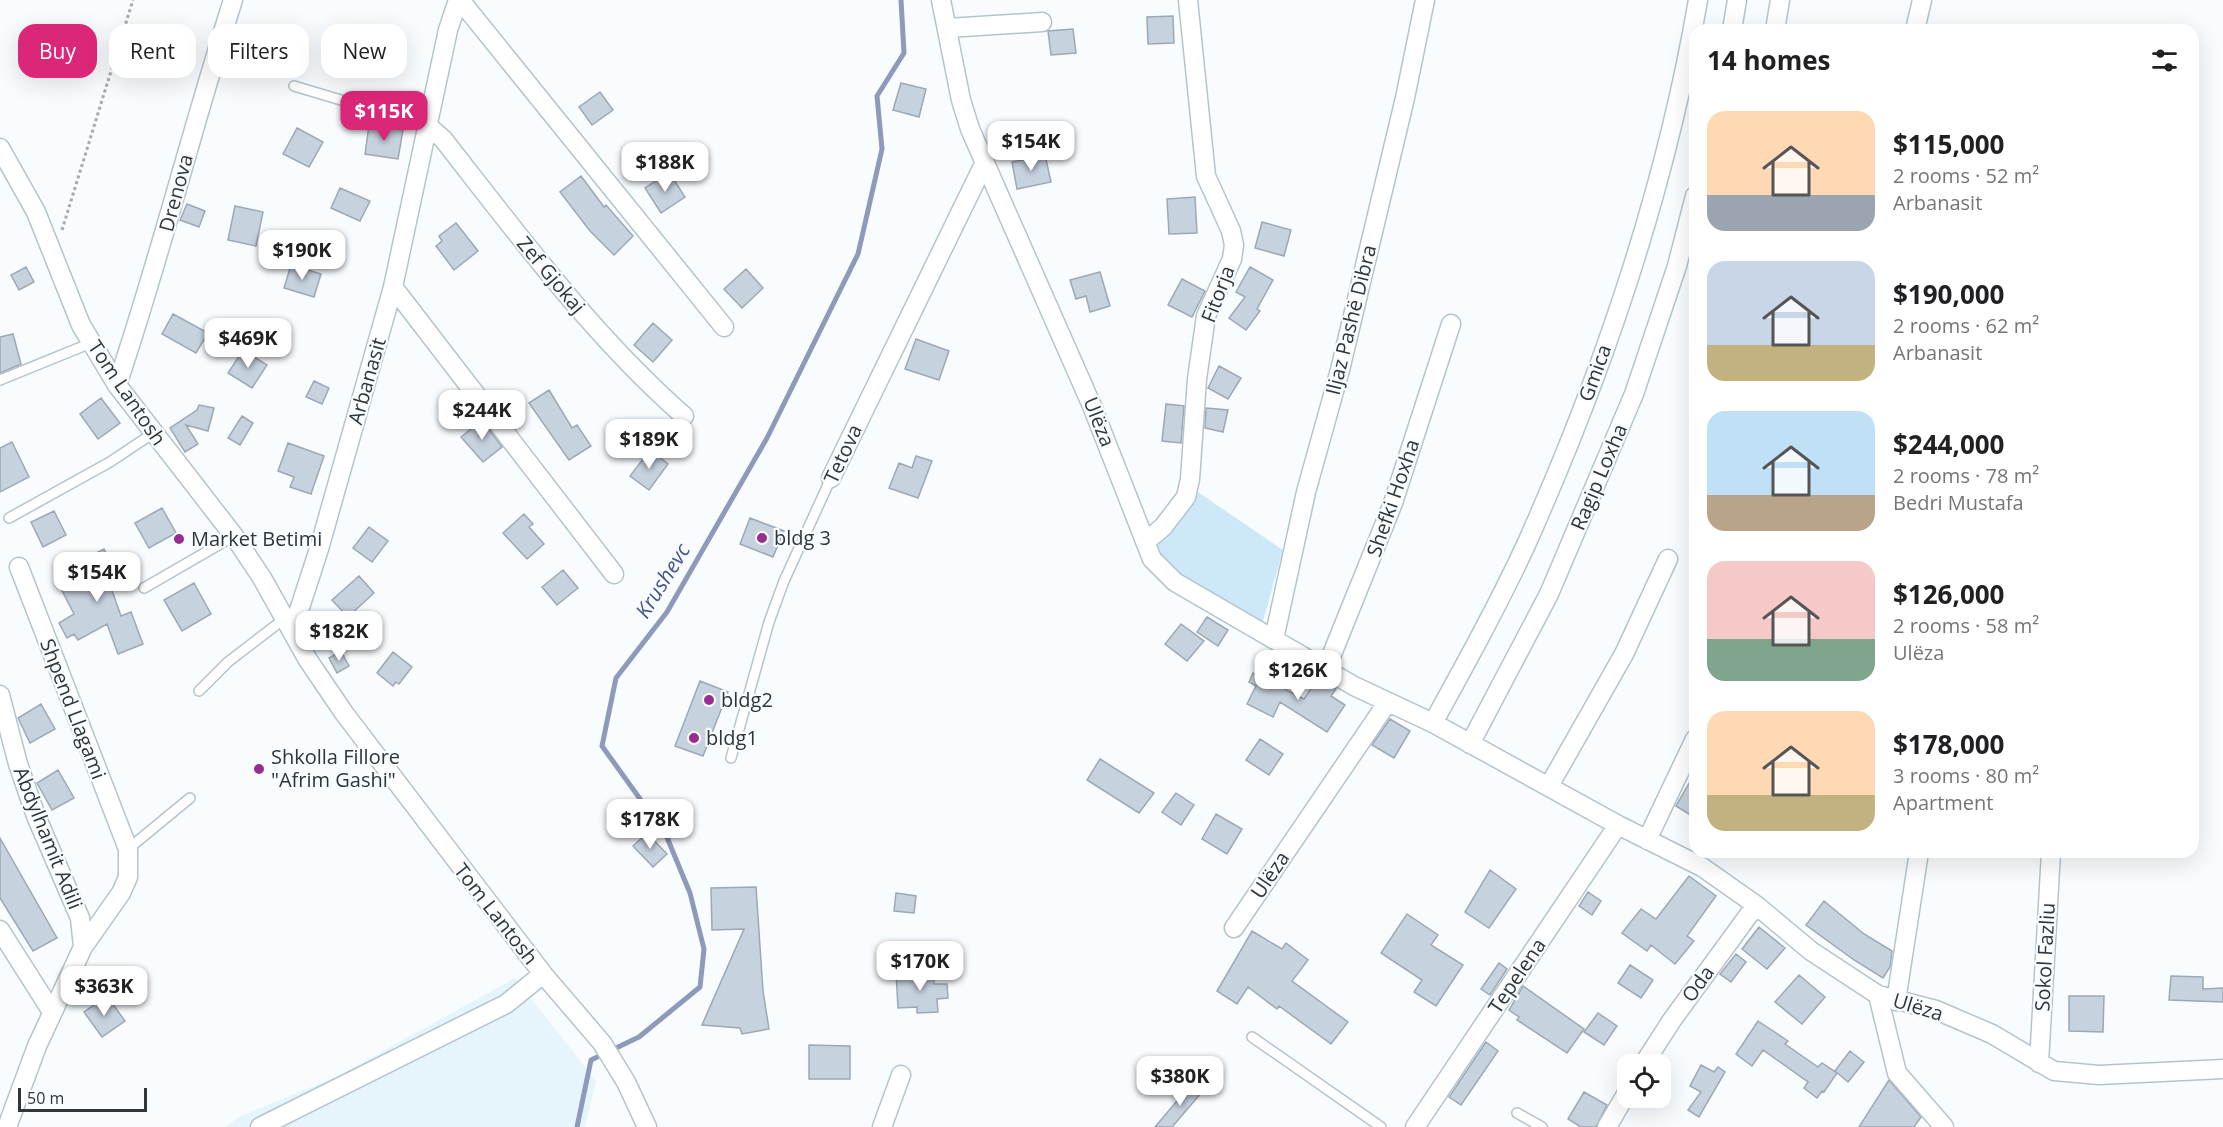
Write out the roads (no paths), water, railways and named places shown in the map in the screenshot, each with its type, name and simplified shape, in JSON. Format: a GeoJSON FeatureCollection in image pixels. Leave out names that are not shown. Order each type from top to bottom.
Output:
{"type":"FeatureCollection","features":[{"type":"Feature","properties":{"kind":"street","name":"Drenova"},"geometry":{"type":"LineString","coordinates":[[117,385],[147,298],[204,89],[232,0]]}},
{"type":"Feature","properties":{"kind":"street","name":"Arbanasit"},"geometry":{"type":"LineString","coordinates":[[288,626],[325,529],[393,287],[448,30],[459,0]]}},
{"type":"Feature","properties":{"kind":"street","name":"Arbanasit"},"geometry":{"type":"LineString","coordinates":[[459,0],[724,327]]}},
{"type":"Feature","properties":{"kind":"street","name":"Ulëza"},"geometry":{"type":"LineString","coordinates":[[941,0],[961,100],[985,162],[1092,406],[1152,559],[1175,582],[1387,703],[1433,723],[1618,825],[1702,867],[1756,905],[1811,951],[1878,995],[1936,1010],[1983,1030],[2054,1071],[2099,1075],[2223,1069]]}},
{"type":"Feature","properties":{"kind":"street","name":"Fitorja"},"geometry":{"type":"LineString","coordinates":[[1145,542],[1163,527],[1186,497],[1190,479],[1197,379],[1206,316],[1232,259],[1234,244],[1231,231],[1206,176],[1188,0]]}},
{"type":"Feature","properties":{"kind":"street","name":"Iljaz Pashë Dibra"},"geometry":{"type":"LineString","coordinates":[[1274,639],[1306,492],[1340,370],[1407,87],[1425,0]]}},
{"type":"Feature","properties":{"kind":"street","name":"Gmica"},"geometry":{"type":"LineString","coordinates":[[1694,24],[1698,0]]}},
{"type":"Feature","properties":{"kind":"street"},"geometry":{"type":"LineString","coordinates":[[1733,24],[1737,0]]}},
{"type":"Feature","properties":{"kind":"street"},"geometry":{"type":"LineString","coordinates":[[1776,24],[1780,0]]}},
{"type":"Feature","properties":{"kind":"street"},"geometry":{"type":"LineString","coordinates":[[1916,24],[1922,0]]}},
{"type":"Feature","properties":{"kind":"street"},"geometry":{"type":"LineString","coordinates":[[948,28],[1042,22]]}},
{"type":"Feature","properties":{"kind":"street","name":"Gmica"},"geometry":{"type":"LineString","coordinates":[[1433,723],[1489,620],[1524,548],[1585,402],[1634,260],[1683,85],[1689,51]]}},
{"type":"Feature","properties":{"kind":"street","name":"Zef Gjokaj"},"geometry":{"type":"LineString","coordinates":[[428,126],[443,139],[525,244],[621,358],[684,416]]}},
{"type":"Feature","properties":{"kind":"street","name":"Tom Lantosh"},"geometry":{"type":"LineString","coordinates":[[0,148],[5,166],[36,212],[55,253],[81,325],[117,385],[152,434],[234,536],[344,713],[543,974],[506,1004],[260,1127]]}},
{"type":"Feature","properties":{"kind":"street","name":"Tetova"},"geometry":{"type":"LineString","coordinates":[[831,478],[985,162]]}},
{"type":"Feature","properties":{"kind":"street","name":"Ragip Loxha"},"geometry":{"type":"LineString","coordinates":[[1470,744],[1549,594],[1626,412],[1677,266],[1689,219]]}},
{"type":"Feature","properties":{"kind":"street"},"geometry":{"type":"LineString","coordinates":[[393,287],[485,410],[614,574]]}},
{"type":"Feature","properties":{"kind":"street","name":"Shefki Hoxha"},"geometry":{"type":"LineString","coordinates":[[1326,669],[1393,503],[1451,324]]}},
{"type":"Feature","properties":{"kind":"street"},"geometry":{"type":"LineString","coordinates":[[1549,786],[1624,654],[1668,559]]}},
{"type":"Feature","properties":{"kind":"street","name":"Shpend Llagami"},"geometry":{"type":"LineString","coordinates":[[7,1127],[21,1084],[83,947],[121,893],[128,877],[128,849],[19,567]]}},
{"type":"Feature","properties":{"kind":"street","name":"Abdylhamit Adili"},"geometry":{"type":"LineString","coordinates":[[0,695],[18,764],[36,816],[80,918],[83,947]]}},
{"type":"Feature","properties":{"kind":"street","name":"Ulëza"},"geometry":{"type":"LineString","coordinates":[[1234,928],[1387,703]]}},
{"type":"Feature","properties":{"kind":"street"},"geometry":{"type":"LineString","coordinates":[[1647,840],[1689,752]]}},
{"type":"Feature","properties":{"kind":"street","name":"Tepelena"},"geometry":{"type":"LineString","coordinates":[[1415,1127],[1618,825]]}},
{"type":"Feature","properties":{"kind":"street"},"geometry":{"type":"LineString","coordinates":[[1896,1001],[1918,858]]}},
{"type":"Feature","properties":{"kind":"street","name":"Sokol Fazliu"},"geometry":{"type":"LineString","coordinates":[[2039,1063],[2051,858]]}},
{"type":"Feature","properties":{"kind":"street","name":"Oda"},"geometry":{"type":"LineString","coordinates":[[1650,1054],[1672,1020],[1756,905]]}},
{"type":"Feature","properties":{"kind":"street"},"geometry":{"type":"LineString","coordinates":[[0,930],[52,1012]]}},
{"type":"Feature","properties":{"kind":"street"},"geometry":{"type":"LineString","coordinates":[[543,974],[602,1043],[615,1063],[647,1127]]}},
{"type":"Feature","properties":{"kind":"street"},"geometry":{"type":"LineString","coordinates":[[1878,995],[1897,1073],[1941,1126]]}},
{"type":"Feature","properties":{"kind":"street"},"geometry":{"type":"LineString","coordinates":[[882,1127],[901,1075]]}},
{"type":"Feature","properties":{"kind":"street"},"geometry":{"type":"LineString","coordinates":[[1607,1127],[1618,1108]]}},
{"type":"Feature","properties":{"kind":"lane"},"geometry":{"type":"LineString","coordinates":[[294,86],[428,126]]}},
{"type":"Feature","properties":{"kind":"lane"},"geometry":{"type":"LineString","coordinates":[[0,380],[92,343]]}},
{"type":"Feature","properties":{"kind":"lane"},"geometry":{"type":"LineString","coordinates":[[9,518],[110,462],[152,434]]}},
{"type":"Feature","properties":{"kind":"lane","name":"Tetova"},"geometry":{"type":"LineString","coordinates":[[731,758],[769,622],[784,581],[831,478]]}},
{"type":"Feature","properties":{"kind":"lane"},"geometry":{"type":"LineString","coordinates":[[144,588],[234,536]]}},
{"type":"Feature","properties":{"kind":"lane"},"geometry":{"type":"LineString","coordinates":[[199,691],[228,662],[288,626]]}},
{"type":"Feature","properties":{"kind":"lane"},"geometry":{"type":"LineString","coordinates":[[128,849],[190,798]]}},
{"type":"Feature","properties":{"kind":"lane"},"geometry":{"type":"LineString","coordinates":[[1252,1037],[1381,1127]]}},
{"type":"Feature","properties":{"kind":"lane"},"geometry":{"type":"LineString","coordinates":[[1517,1113],[1542,1127]]}},
{"type":"Feature","properties":{"kind":"waterway","name":"Krushevc"},"geometry":{"type":"LineString","coordinates":[[577,1127],[591,1060],[639,1037],[700,987],[704,949],[690,893],[666,835],[602,746],[616,678],[667,612],[767,438],[858,254],[882,149],[877,96],[904,53],[901,0]]}},
{"type":"Feature","properties":{"kind":"place","name":"bldg 3"},"geometry":{"type":"Point","coordinates":[762,538]}},
{"type":"Feature","properties":{"kind":"place","name":"Market Betimi"},"geometry":{"type":"Point","coordinates":[179,539]}},
{"type":"Feature","properties":{"kind":"place","name":"bldg2"},"geometry":{"type":"Point","coordinates":[709,700]}},
{"type":"Feature","properties":{"kind":"place","name":"bldg1"},"geometry":{"type":"Point","coordinates":[694,738]}},
{"type":"Feature","properties":{"kind":"place","name":"Shkolla Fillore \"Afrim Gashi\""},"geometry":{"type":"Point","coordinates":[259,769]}}]}
